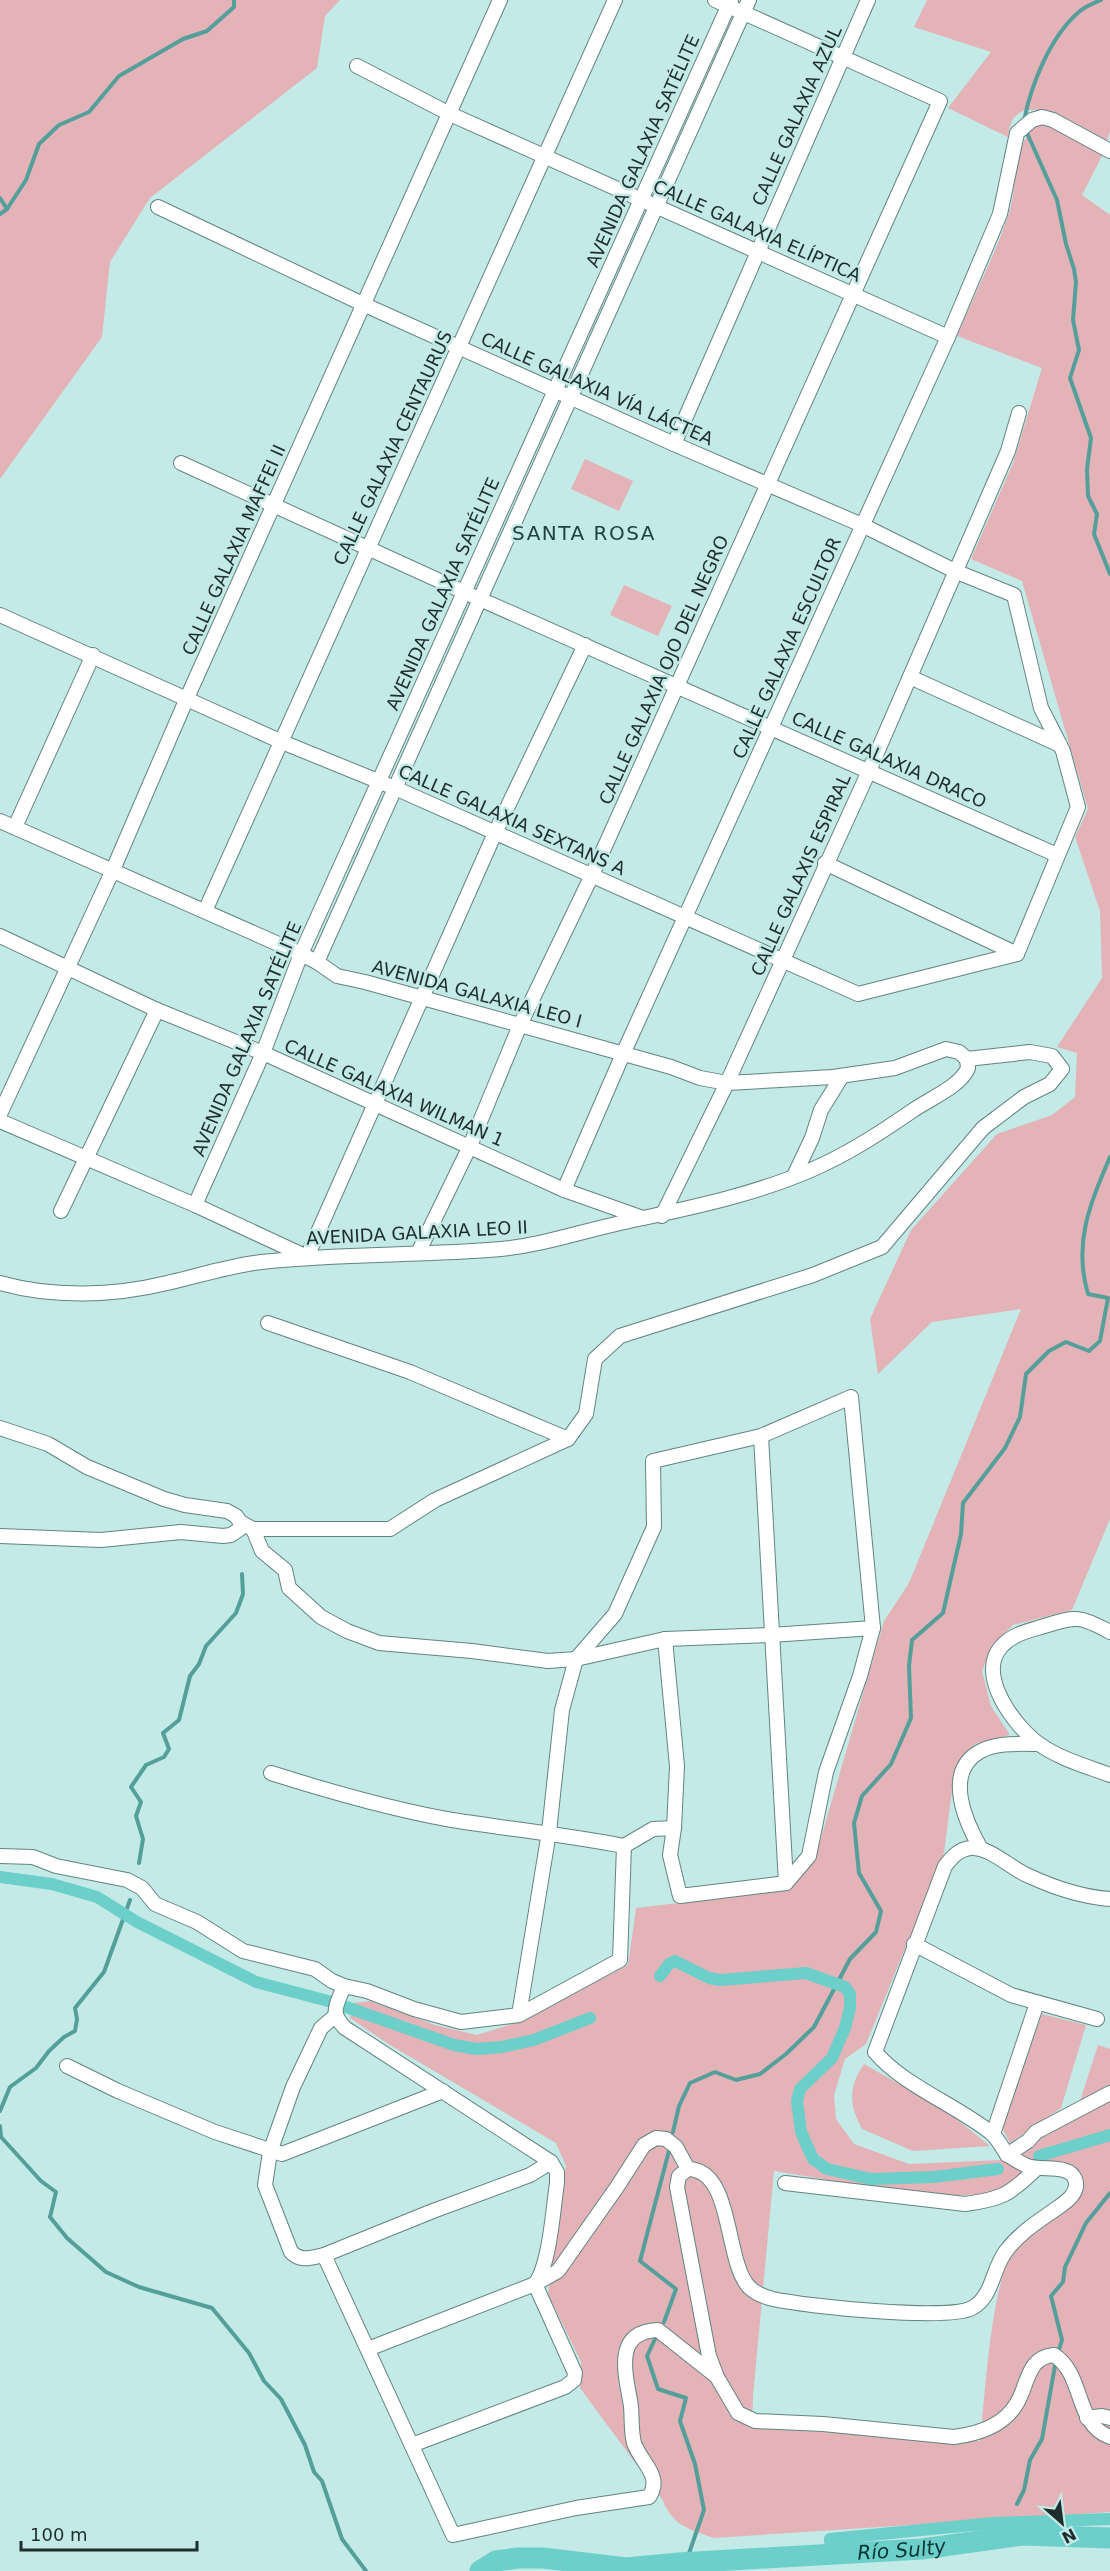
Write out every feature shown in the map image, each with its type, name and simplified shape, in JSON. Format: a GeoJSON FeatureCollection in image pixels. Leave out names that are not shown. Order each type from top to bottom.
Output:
{"type":"FeatureCollection","features":[{"type":"Feature","properties":{"kind":"street","name":"CALLE GALAXIA MAFFEI II"},"geometry":{"type":"LineString","coordinates":[[0,1114],[112,872],[187,699],[500,0]]}},
{"type":"Feature","properties":{"kind":"street","name":"CALLE GALAXIA CENTAURUS"},"geometry":{"type":"LineString","coordinates":[[205,911],[615,0]]}},
{"type":"Feature","properties":{"kind":"street"},"geometry":{"type":"LineString","coordinates":[[715,0],[746,6],[843,55]]}},
{"type":"Feature","properties":{"kind":"street","name":"CALLE GALAXIA AZUL"},"geometry":{"type":"LineString","coordinates":[[674,444],[868,0]]}},
{"type":"Feature","properties":{"kind":"street","name":"AVENIDA GALAXIA SATÉLITE"},"geometry":{"type":"LineString","coordinates":[[195,1205],[262,1053],[301,954],[730,3]]}},
{"type":"Feature","properties":{"kind":"street","name":"AVENIDA GALAXIA SATÉLITE"},"geometry":{"type":"LineString","coordinates":[[317,962],[746,6]]}},
{"type":"Feature","properties":{"kind":"street","name":"CALLE GALAXIA OJO DEL NEGRO"},"geometry":{"type":"LineString","coordinates":[[418,1253],[470,1146],[520,1025],[592,875],[940,101],[843,55]]}},
{"type":"Feature","properties":{"kind":"street","name":"CALLE GALAXIA ELÍPTICA"},"geometry":{"type":"LineString","coordinates":[[357,66],[450,114],[948,337]]}},
{"type":"Feature","properties":{"kind":"street","name":"CALLE GALAXIA ESCULTOR"},"geometry":{"type":"LineString","coordinates":[[564,1190],[685,916],[948,337],[1000,214],[1017,133],[1032,120],[1042,117],[1053,120],[1110,151]]}},
{"type":"Feature","properties":{"kind":"street","name":"CALLE GALAXIA VÍA LÁCTEA"},"geometry":{"type":"LineString","coordinates":[[158,207],[365,305],[570,398],[862,525],[957,572],[1014,596],[1041,708],[1060,745]]}},
{"type":"Feature","properties":{"kind":"street","name":"CALLE GALAXIS ESPIRAL"},"geometry":{"type":"LineString","coordinates":[[662,1215],[727,1083],[957,572],[1008,451],[1019,413]]}},
{"type":"Feature","properties":{"kind":"street","name":"CALLE GALAXIA DRACO"},"geometry":{"type":"LineString","coordinates":[[181,463],[464,592],[1057,855]]}},
{"type":"Feature","properties":{"kind":"street","name":"CALLE GALAXIA SEXTANS A"},"geometry":{"type":"LineString","coordinates":[[0,614],[282,742],[395,788],[858,994],[1017,954]]}},
{"type":"Feature","properties":{"kind":"street"},"geometry":{"type":"LineString","coordinates":[[0,1121],[195,1205],[307,1257],[377,1104],[495,833],[585,645]]}},
{"type":"Feature","properties":{"kind":"street"},"geometry":{"type":"LineString","coordinates":[[15,827],[93,655]]}},
{"type":"Feature","properties":{"kind":"street"},"geometry":{"type":"LineString","coordinates":[[825,864],[1017,954],[1078,807],[1060,745],[910,676]]}},
{"type":"Feature","properties":{"kind":"street","name":"AVENIDA GALAXIA LEO I"},"geometry":{"type":"LineString","coordinates":[[0,821],[301,954],[337,976],[422,997],[700,1078],[727,1083],[842,1076],[895,1068],[946,1048],[958,1052],[967,1059]]}},
{"type":"Feature","properties":{"kind":"street","name":"CALLE GALAXIA WILMAN 1"},"geometry":{"type":"LineString","coordinates":[[0,936],[157,1010],[262,1053],[564,1190],[644,1219]]}},
{"type":"Feature","properties":{"kind":"street"},"geometry":{"type":"LineString","coordinates":[[61,1211],[157,1010]]}},
{"type":"Feature","properties":{"kind":"street"},"geometry":{"type":"LineString","coordinates":[[0,1536],[101,1540],[181,1532],[231,1535],[247,1525],[390,1529],[435,1500],[568,1439],[586,1414],[595,1359],[620,1336],[813,1275],[882,1247],[982,1128],[1024,1097],[1050,1084],[1062,1069],[1052,1056],[1030,1052],[967,1059]]}},
{"type":"Feature","properties":{"kind":"street","name":"AVENIDA GALAXIA LEO II"},"geometry":{"type":"LineString","coordinates":[[0,1283],[19,1289],[72,1293],[124,1291],[166,1284],[219,1269],[307,1257],[418,1253],[534,1245],[662,1215],[764,1187],[794,1176],[854,1149],[937,1094],[958,1083],[968,1068],[967,1059]]}},
{"type":"Feature","properties":{"kind":"street"},"geometry":{"type":"LineString","coordinates":[[794,1176],[812,1138],[821,1110],[842,1076]]}},
{"type":"Feature","properties":{"kind":"street"},"geometry":{"type":"LineString","coordinates":[[268,1323],[410,1372],[568,1439]]}},
{"type":"Feature","properties":{"kind":"street"},"geometry":{"type":"LineString","coordinates":[[519,2015],[549,1832],[562,1710],[576,1659],[615,1614],[654,1527],[653,1461],[761,1436],[851,1396],[873,1628],[860,1676],[826,1772],[808,1856],[786,1883],[680,1896],[670,1855],[674,1828],[677,1766],[665,1639]]}},
{"type":"Feature","properties":{"kind":"street"},"geometry":{"type":"LineString","coordinates":[[0,1428],[48,1444],[118,1482],[185,1505],[227,1511],[247,1525],[262,1551],[285,1570],[290,1588],[321,1617],[379,1643],[472,1651],[548,1661],[576,1659],[665,1639],[873,1628]]}},
{"type":"Feature","properties":{"kind":"street"},"geometry":{"type":"LineString","coordinates":[[761,1436],[786,1883]]}},
{"type":"Feature","properties":{"kind":"street"},"geometry":{"type":"LineString","coordinates":[[1110,1632],[1081,1619],[1068,1618],[1029,1630],[1006,1642],[999,1648],[994,1660],[995,1686],[1024,1732],[1038,1744],[1074,1762],[1110,1774]]}},
{"type":"Feature","properties":{"kind":"street"},"geometry":{"type":"LineString","coordinates":[[981,1849],[964,1813],[961,1775],[978,1752],[1010,1744],[1038,1744]]}},
{"type":"Feature","properties":{"kind":"street"},"geometry":{"type":"LineString","coordinates":[[271,1773],[375,1804],[452,1820],[549,1832],[624,1846],[653,1829],[674,1828]]}},
{"type":"Feature","properties":{"kind":"street"},"geometry":{"type":"LineString","coordinates":[[0,1856],[33,1857],[56,1866],[127,1880],[142,1888],[155,1904],[197,1922],[243,1951],[315,1969],[344,1986],[367,1991],[414,2009],[461,2022],[519,2015],[620,1960],[624,1846]]}},
{"type":"Feature","properties":{"kind":"street"},"geometry":{"type":"LineString","coordinates":[[1110,1899],[1088,1897],[1055,1887],[1027,1876],[981,1849],[968,1848],[954,1854],[945,1866],[875,2052],[889,2069],[941,2099],[993,2134],[1007,2155],[1036,2169],[1063,2169],[1070,2172],[1076,2186],[1068,2200],[1019,2236],[1005,2251],[985,2297],[979,2304],[957,2313],[927,2313],[835,2308],[772,2299],[761,2295],[749,2286],[741,2273],[725,2215],[711,2180],[696,2170],[688,2169],[679,2176],[677,2187],[699,2314],[709,2356],[717,2377],[738,2413],[756,2421],[823,2424],[954,2436],[975,2434],[991,2428],[1004,2419],[1017,2404],[1030,2369],[1037,2360],[1054,2355],[1070,2370],[1087,2418],[1101,2433],[1110,2437]]}},
{"type":"Feature","properties":{"kind":"street"},"geometry":{"type":"LineString","coordinates":[[914,1944],[1011,1995],[1097,2019]]}},
{"type":"Feature","properties":{"kind":"street"},"geometry":{"type":"LineString","coordinates":[[344,1986],[335,2014],[321,2028],[293,2087],[270,2152],[265,2186],[291,2252],[297,2258],[306,2259],[324,2254],[530,2175],[551,2162]]}},
{"type":"Feature","properties":{"kind":"street"},"geometry":{"type":"LineString","coordinates":[[993,2134],[1038,2002]]}},
{"type":"Feature","properties":{"kind":"street"},"geometry":{"type":"LineString","coordinates":[[335,2014],[345,2028],[354,2035],[551,2162],[557,2172],[557,2183],[544,2263],[541,2276],[535,2284]]}},
{"type":"Feature","properties":{"kind":"street"},"geometry":{"type":"LineString","coordinates":[[67,2066],[118,2091],[215,2132],[270,2152],[282,2154],[294,2152],[443,2091]]}},
{"type":"Feature","properties":{"kind":"street"},"geometry":{"type":"LineString","coordinates":[[1007,2155],[1028,2141],[1036,2132],[1110,2093]]}},
{"type":"Feature","properties":{"kind":"street"},"geometry":{"type":"LineString","coordinates":[[368,2349],[535,2284],[558,2271],[644,2145],[656,2138],[666,2139],[676,2146],[688,2169]]}},
{"type":"Feature","properties":{"kind":"street"},"geometry":{"type":"LineString","coordinates":[[785,2182],[965,2204],[995,2200],[1014,2191],[1036,2169]]}},
{"type":"Feature","properties":{"kind":"street"},"geometry":{"type":"LineString","coordinates":[[324,2254],[453,2535],[576,2508],[649,2497],[655,2488],[655,2478],[640,2457],[633,2441],[624,2369],[631,2340],[642,2331],[658,2330],[717,2377]]}},
{"type":"Feature","properties":{"kind":"street"},"geometry":{"type":"LineString","coordinates":[[412,2445],[566,2387],[574,2380],[575,2373],[535,2284]]}},
{"type":"Feature","properties":{"kind":"street"},"geometry":{"type":"LineString","coordinates":[[1087,2418],[1110,2418]]}},
{"type":"Feature","properties":{"kind":"shaded area"},"geometry":{"type":"Polygon","coordinates":[[[0,0],[340,0],[325,16],[317,68],[150,198],[110,262],[102,337],[0,479],[0,0]]]}},
{"type":"Feature","properties":{"kind":"shaded area"},"geometry":{"type":"Polygon","coordinates":[[[927,0],[1110,0],[1110,131],[1107,141],[1057,115],[1029,110],[1019,114],[1011,123],[1008,137],[948,108],[991,52],[914,27],[927,0]]]}},
{"type":"Feature","properties":{"kind":"shaded area"},"geometry":{"type":"Polygon","coordinates":[[[1043,123],[1103,154],[1082,195],[1110,215],[1110,1519],[1072,1610],[1013,1625],[992,1646],[982,1671],[991,1706],[1010,1735],[975,1744],[954,1775],[944,1853],[866,2044],[845,2059],[834,2095],[836,2119],[854,2144],[909,2164],[1001,2160],[1024,2169],[1018,2183],[990,2194],[950,2196],[774,2171],[752,2428],[980,2441],[991,2336],[1002,2279],[1009,2257],[1019,2243],[1079,2199],[1081,2184],[1073,2165],[1040,2163],[1017,2156],[1042,2135],[1110,2101],[1110,2512],[714,2538],[689,2529],[676,2521],[580,2388],[581,2362],[548,2294],[566,2166],[556,2143],[390,2045],[350,2018],[354,2003],[370,2001],[435,2025],[477,2035],[522,2021],[628,1965],[636,1908],[789,1890],[816,1855],[884,1621],[909,1583],[1021,1309],[932,1322],[878,1374],[870,1319],[911,1230],[997,1134],[1052,1115],[1075,1097],[1077,1053],[1057,1047],[1102,978],[1100,911],[1075,837],[1088,809],[1022,581],[971,559],[1013,463],[1042,368],[957,336],[1009,213],[1021,149],[1033,129],[1043,123]]]}},
{"type":"Feature","properties":{"kind":"shaded area"},"geometry":{"type":"Polygon","coordinates":[[[585,459],[633,481],[619,511],[571,489],[585,459]]]}},
{"type":"Feature","properties":{"kind":"shaded area"},"geometry":{"type":"Polygon","coordinates":[[[624,585],[672,606],[658,636],[610,615],[624,585]]]}},
{"type":"Feature","properties":{"kind":"shaded area"},"geometry":{"type":"Polygon","coordinates":[[[1042,2014],[1086,2025],[1061,2108],[1010,2143],[1001,2126],[1042,2014]]]}},
{"type":"Feature","properties":{"kind":"shaded area"},"geometry":{"type":"Polygon","coordinates":[[[1098,2045],[1110,2049],[1110,2085],[1080,2101],[1098,2045]]]}},
{"type":"Feature","properties":{"kind":"shaded area"},"geometry":{"type":"Polygon","coordinates":[[[864,2064],[945,2110],[990,2146],[913,2151],[862,2129],[852,2096],[855,2080],[864,2064]]]}},
{"type":"Feature","properties":{"kind":"waterway"},"geometry":{"type":"LineString","coordinates":[[0,214],[7,209],[26,180],[39,144],[59,125],[89,112],[119,76],[183,39],[207,31],[234,7],[234,0]]}},
{"type":"Feature","properties":{"kind":"waterway"},"geometry":{"type":"LineString","coordinates":[[1024,121],[1037,76],[1051,47],[1080,11],[1101,0]]}},
{"type":"Feature","properties":{"kind":"waterway"},"geometry":{"type":"LineString","coordinates":[[1027,133],[1057,200],[1074,269],[1076,282],[1073,320],[1079,350],[1070,378],[1091,438],[1087,469],[1088,496],[1097,514],[1094,534],[1110,574]]}},
{"type":"Feature","properties":{"kind":"waterway"},"geometry":{"type":"LineString","coordinates":[[0,198],[7,209]]}},
{"type":"Feature","properties":{"kind":"waterway"},"geometry":{"type":"LineString","coordinates":[[673,2132],[679,2106],[690,2083],[715,2072],[736,2080],[760,2074],[786,2054],[814,2027],[850,1959],[876,1932],[881,1911],[859,1873],[854,1823],[862,1796],[891,1764],[911,1718],[909,1666],[912,1640],[943,1613],[961,1534],[963,1503],[1005,1448],[1020,1417],[1026,1374],[1049,1351],[1066,1342],[1089,1351],[1100,1341],[1108,1298],[1088,1294],[1082,1258],[1090,1208],[1110,1157]]}},
{"type":"Feature","properties":{"kind":"waterway"},"geometry":{"type":"LineString","coordinates":[[139,1863],[143,1839],[136,1816],[141,1802],[131,1787],[146,1765],[164,1757],[169,1749],[163,1733],[179,1720],[190,1676],[199,1664],[206,1646],[236,1613],[243,1594],[242,1574]]}},
{"type":"Feature","properties":{"kind":"waterway"},"geometry":{"type":"LineString","coordinates":[[0,1877],[52,1884],[97,1897],[137,1922],[256,1982],[332,2002],[454,2045],[477,2049],[502,2047],[534,2040],[590,2018]]}},
{"type":"Feature","properties":{"kind":"waterway"},"geometry":{"type":"LineString","coordinates":[[0,2111],[10,2087],[36,2068],[64,2037],[75,2031],[77,2019],[75,2008],[104,1972],[130,1900]]}},
{"type":"Feature","properties":{"kind":"waterway"},"geometry":{"type":"LineString","coordinates":[[660,1976],[669,1964],[675,1961],[709,1978],[720,1980],[806,1973],[845,1987],[850,1994],[850,2008],[845,2028],[832,2058],[800,2089],[797,2101],[801,2132],[813,2159],[827,2169],[871,2179],[934,2177],[998,2169]]}},
{"type":"Feature","properties":{"kind":"waterway"},"geometry":{"type":"LineString","coordinates":[[0,2126],[1,2137],[41,2181],[56,2192],[50,2217],[67,2238],[106,2272],[139,2287],[212,2308],[249,2353],[264,2381],[281,2399],[305,2445],[314,2472],[322,2481],[342,2539],[366,2571]]}},
{"type":"Feature","properties":{"kind":"waterway"},"geometry":{"type":"LineString","coordinates":[[1039,2156],[1110,2135]]}},
{"type":"Feature","properties":{"kind":"waterway"},"geometry":{"type":"LineString","coordinates":[[664,2322],[676,2289],[640,2261],[670,2147]]}},
{"type":"Feature","properties":{"kind":"waterway"},"geometry":{"type":"LineString","coordinates":[[1058,2353],[1062,2340],[1051,2296],[1063,2282],[1065,2267],[1086,2223],[1110,2193]]}},
{"type":"Feature","properties":{"kind":"waterway"},"geometry":{"type":"LineString","coordinates":[[655,2339],[647,2356],[658,2389],[686,2398],[680,2421],[695,2464],[704,2510],[686,2562]]}},
{"type":"Feature","properties":{"kind":"waterway"},"geometry":{"type":"LineString","coordinates":[[1017,2504],[1024,2490],[1030,2460],[1042,2439],[1056,2360]]}},
{"type":"Feature","properties":{"kind":"waterway"},"geometry":{"type":"LineString","coordinates":[[831,2555],[830,2539],[993,2523],[1110,2519]]}},
{"type":"Feature","properties":{"kind":"waterway","name":"Río Sulty"},"geometry":{"type":"LineString","coordinates":[[480,2571],[496,2561],[518,2558],[543,2558],[626,2568],[922,2549],[1023,2535],[1110,2538]]}},
{"type":"Feature","properties":{"kind":"district","name":"SANTA ROSA"},"geometry":{"type":"Point","coordinates":[584,533]}}]}
